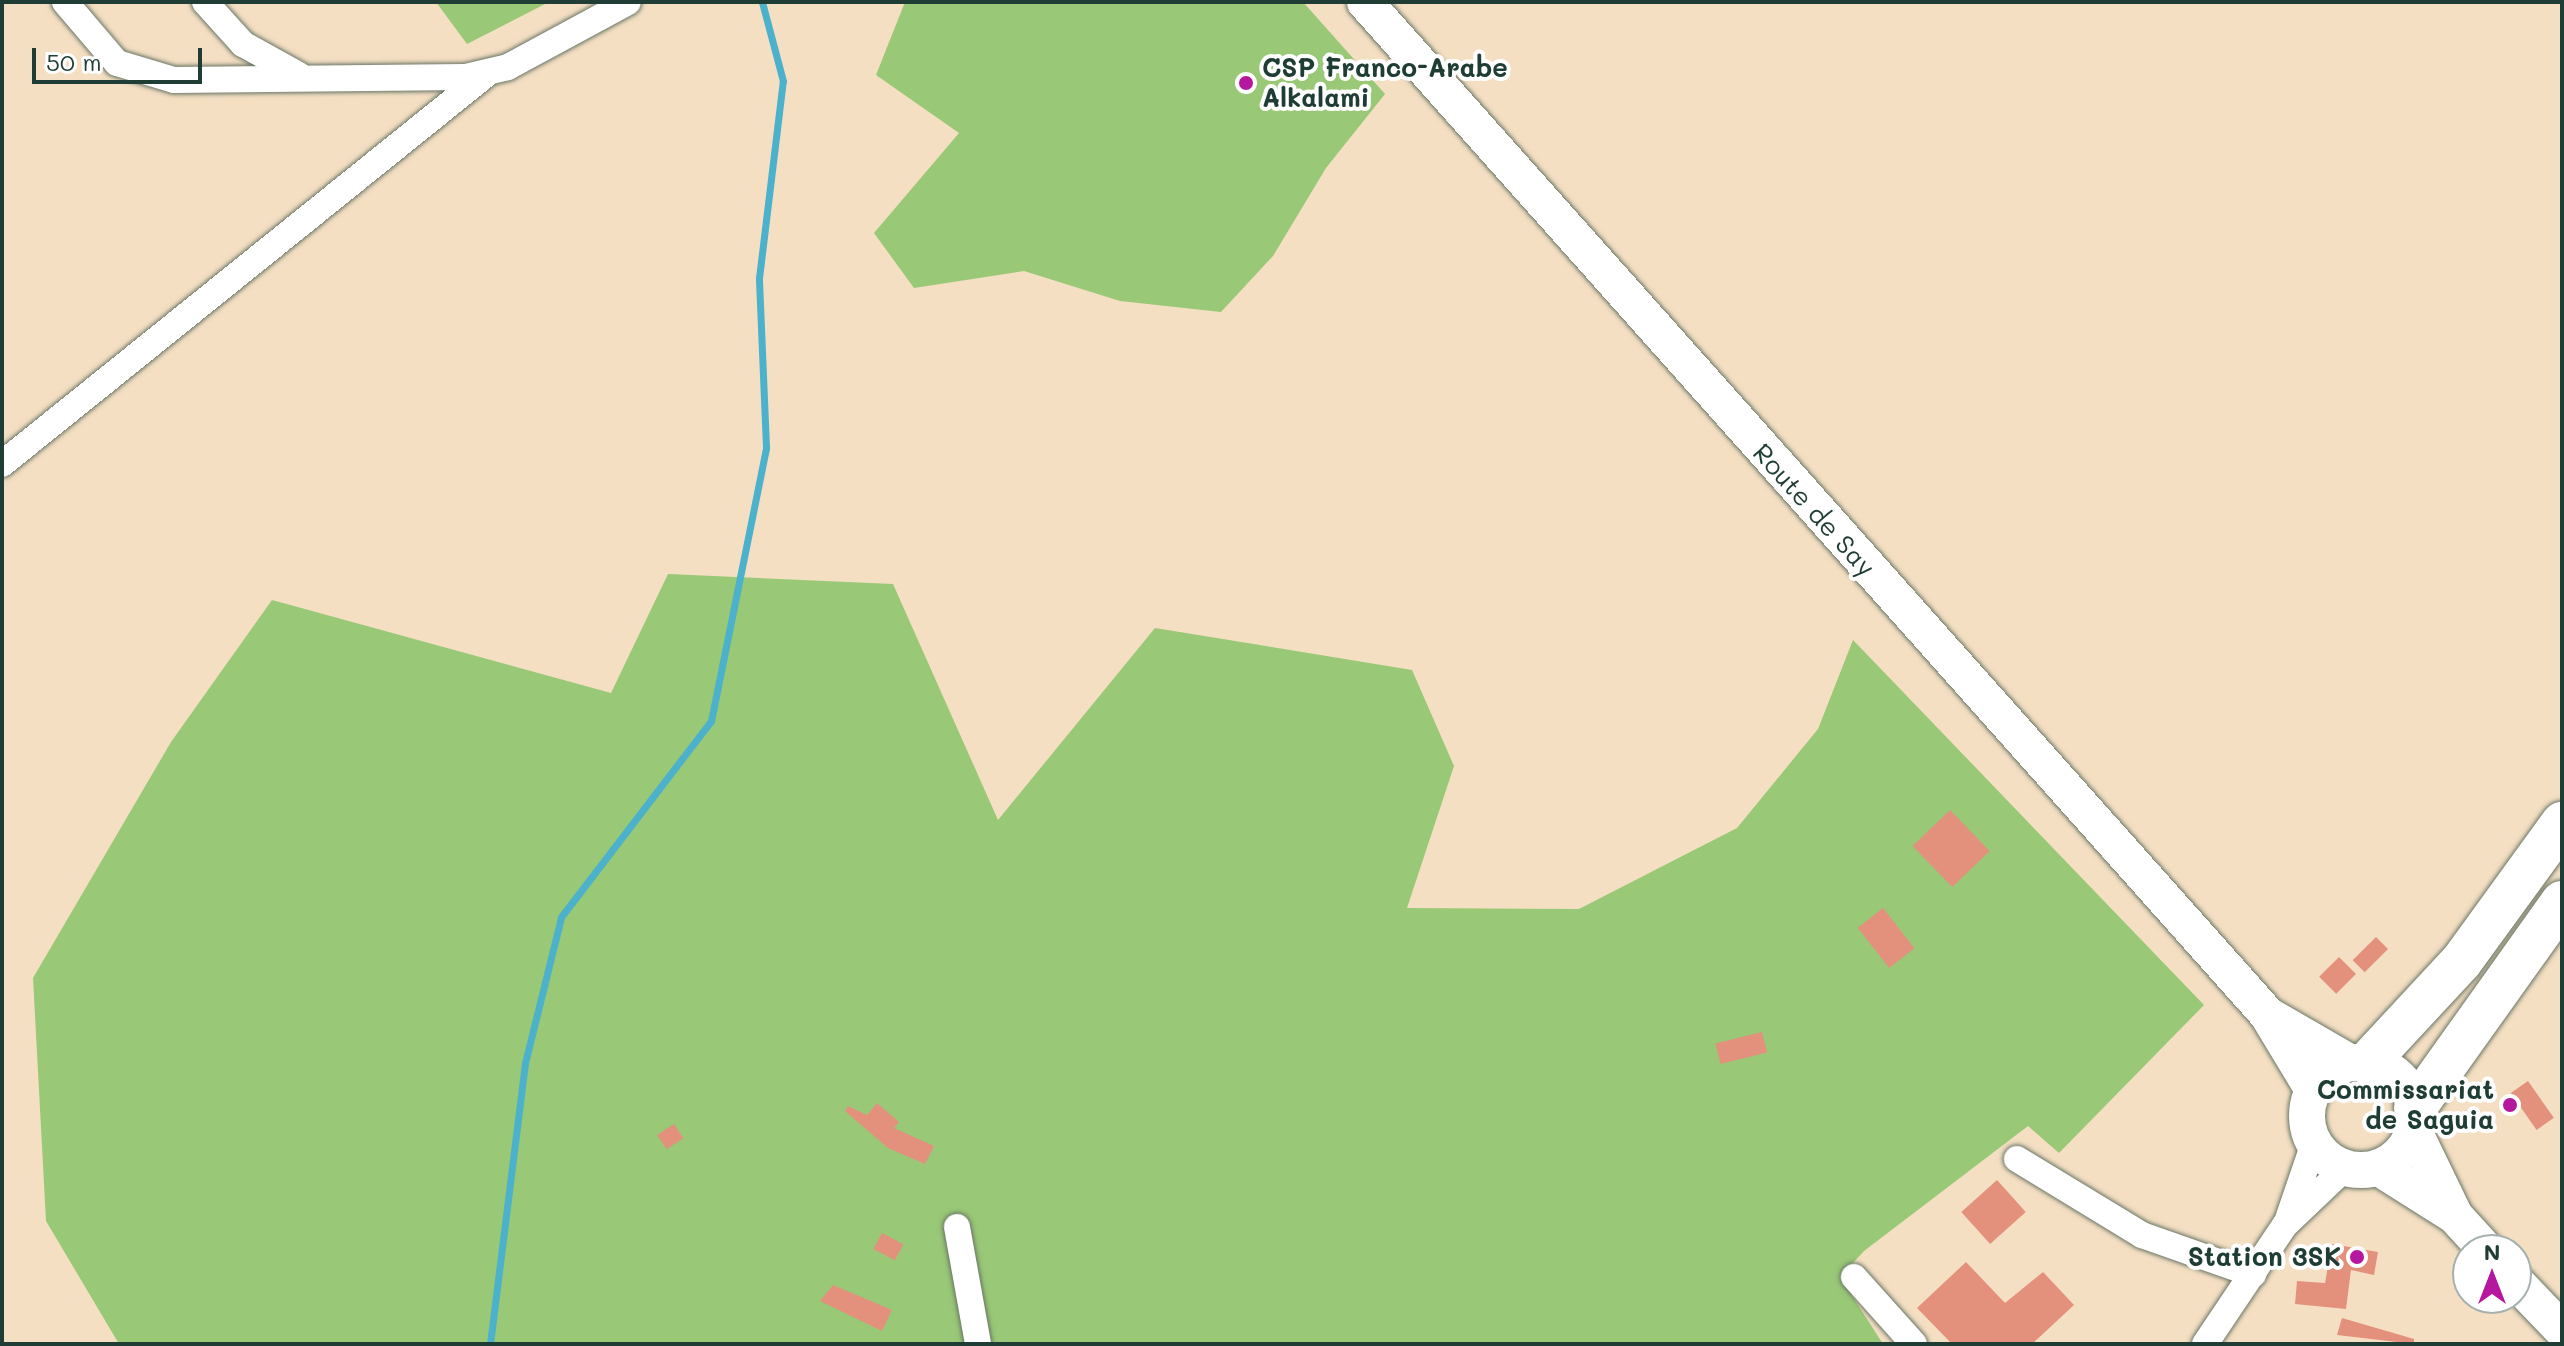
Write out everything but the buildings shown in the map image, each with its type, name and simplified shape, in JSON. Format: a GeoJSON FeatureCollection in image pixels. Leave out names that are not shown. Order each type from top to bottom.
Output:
{"type":"FeatureCollection","features":[{"type":"Feature","properties":{"kind":"highway"},"geometry":{"type":"LineString","coordinates":[[2359,1063],[2461,962],[2562,823]]}},
{"type":"Feature","properties":{"kind":"highway"},"geometry":{"type":"LineString","coordinates":[[2415,1120],[2562,902]]}},
{"type":"Feature","properties":{"kind":"main road","name":"Route de Say"},"geometry":{"type":"LineString","coordinates":[[1382,10],[2267,1014],[2313,1090]]}},
{"type":"Feature","properties":{"kind":"main road","name":"Route de Say"},"geometry":{"type":"LineString","coordinates":[[2267,1014],[2359,1063]]}},
{"type":"Feature","properties":{"kind":"main road"},"geometry":{"type":"LineString","coordinates":[[2455,1216],[2314,1143],[2307,1117],[2313,1090],[2359,1063],[2404,1082],[2415,1120],[2455,1216],[2471,1234]]}},
{"type":"Feature","properties":{"kind":"main road"},"geometry":{"type":"LineString","coordinates":[[2362,1168],[2401,1154],[2415,1120]]}},
{"type":"Feature","properties":{"kind":"main road"},"geometry":{"type":"LineString","coordinates":[[2532,1296],[2559,1320]]}},
{"type":"Feature","properties":{"kind":"street"},"geometry":{"type":"LineString","coordinates":[[65,2],[117,63],[174,80],[489,72]]}},
{"type":"Feature","properties":{"kind":"street"},"geometry":{"type":"LineString","coordinates":[[205,2],[243,44],[302,77]]}},
{"type":"Feature","properties":{"kind":"street"},"geometry":{"type":"LineString","coordinates":[[2,464],[489,72],[628,2]]}},
{"type":"Feature","properties":{"kind":"street"},"geometry":{"type":"LineString","coordinates":[[2205,1344],[2285,1225],[2314,1143]]}},
{"type":"Feature","properties":{"kind":"street"},"geometry":{"type":"LineString","coordinates":[[2017,1159],[2142,1235],[2253,1274]]}},
{"type":"Feature","properties":{"kind":"street"},"geometry":{"type":"LineString","coordinates":[[2285,1225],[2362,1168]]}},
{"type":"Feature","properties":{"kind":"street"},"geometry":{"type":"LineString","coordinates":[[957,1227],[978,1344]]}},
{"type":"Feature","properties":{"kind":"street"},"geometry":{"type":"LineString","coordinates":[[1854,1277],[1914,1344]]}},
{"type":"Feature","properties":{"kind":"green space"},"geometry":{"type":"Polygon","coordinates":[[[436,2],[549,2],[467,44],[436,2]]]}},
{"type":"Feature","properties":{"kind":"green space"},"geometry":{"type":"Polygon","coordinates":[[[905,2],[1303,2],[1385,94],[1326,168],[1273,256],[1221,312],[1120,301],[1024,271],[914,288],[874,233],[959,133],[876,75],[905,2]]]}},
{"type":"Feature","properties":{"kind":"green space"},"geometry":{"type":"Polygon","coordinates":[[[668,574],[893,584],[998,820],[1155,628],[1412,670],[1454,766],[1407,908],[1579,909],[1737,828],[1818,729],[1853,640],[2204,1005],[2059,1153],[2028,1126],[1864,1251],[1840,1277],[1883,1344],[119,1344],[46,1221],[33,978],[171,742],[272,600],[611,693],[668,574]]]}},
{"type":"Feature","properties":{"kind":"waterway"},"geometry":{"type":"LineString","coordinates":[[490,1344],[525,1063],[561,917],[711,721],[766,447],[759,278],[783,81],[762,2]]}},
{"type":"Feature","properties":{"kind":"place","name":"CSP Franco-Arabe Alkalami"},"geometry":{"type":"Point","coordinates":[1246,83]}},
{"type":"Feature","properties":{"kind":"place","name":"Commissariat de Saguia"},"geometry":{"type":"Point","coordinates":[2510,1105]}},
{"type":"Feature","properties":{"kind":"place","name":"Station 3SK"},"geometry":{"type":"Point","coordinates":[2357,1257]}}]}
